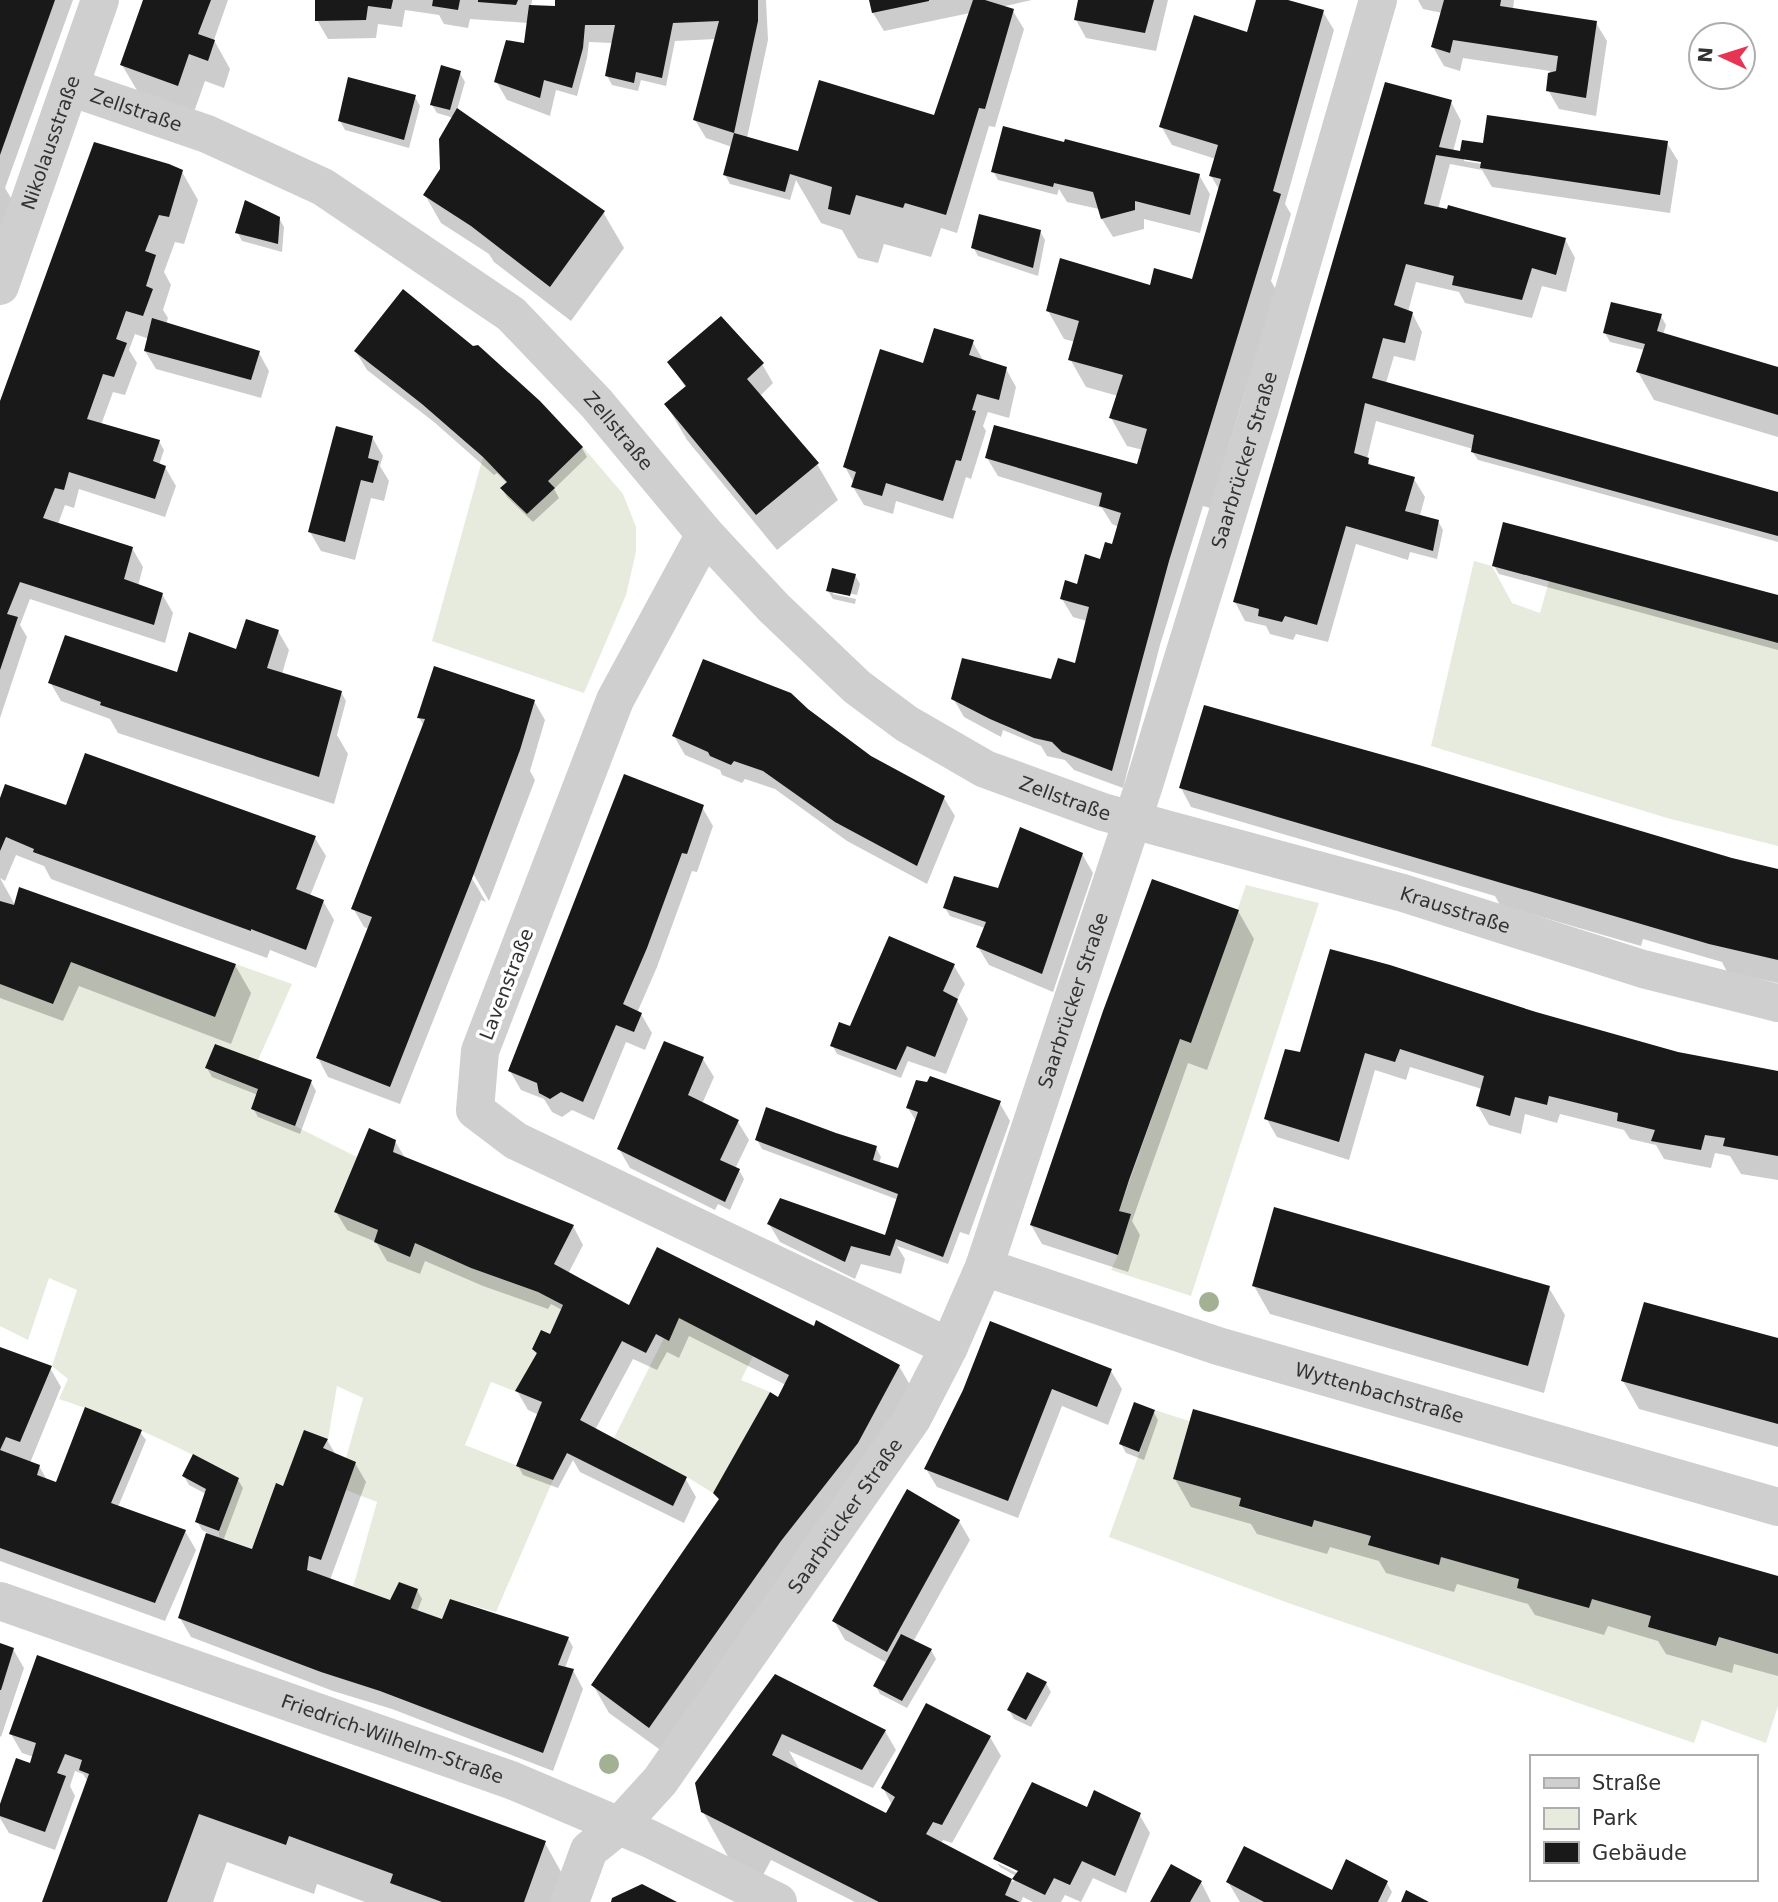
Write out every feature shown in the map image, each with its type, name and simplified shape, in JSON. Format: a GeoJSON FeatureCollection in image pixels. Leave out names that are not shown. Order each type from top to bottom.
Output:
{"type":"FeatureCollection","features":[{"type":"Feature","properties":{"kind":"street","name":"Nikolausstraße"},"geometry":{"type":"LineString","coordinates":[[0,286],[100,0]]}},
{"type":"Feature","properties":{"kind":"street","name":"Saarbrücker Straße"},"geometry":{"type":"LineString","coordinates":[[570,1902],[589,1850],[619,1826],[660,1781],[912,1419],[949,1347],[984,1267],[1133,819],[1260,408],[1378,0]]}},
{"type":"Feature","properties":{"kind":"street","name":"Zellstraße"},"geometry":{"type":"LineString","coordinates":[[70,87],[207,134],[323,187],[511,314],[597,404],[705,534],[774,608],[848,678],[906,724],[985,769],[1103,812],[1133,819]]}},
{"type":"Feature","properties":{"kind":"street","name":"Lavenstraße"},"geometry":{"type":"LineString","coordinates":[[705,534],[615,699],[480,1051],[475,1110],[516,1141],[949,1347]]}},
{"type":"Feature","properties":{"kind":"street","name":"Krausstraße"},"geometry":{"type":"LineString","coordinates":[[1133,819],[1403,893],[1643,969],[1778,1003]]}},
{"type":"Feature","properties":{"kind":"street","name":"Wyttenbachstraße"},"geometry":{"type":"LineString","coordinates":[[984,1267],[1217,1346],[1778,1507]]}},
{"type":"Feature","properties":{"kind":"street","name":"Friedrich-Wilhelm-Straße"},"geometry":{"type":"LineString","coordinates":[[0,1601],[511,1780],[650,1839],[778,1902]]}},
{"type":"Feature","properties":{"kind":"green space"},"geometry":{"type":"Polygon","coordinates":[[[583,447],[623,494],[636,527],[636,552],[626,595],[584,693],[432,641],[483,457],[507,482],[500,489],[527,514],[555,488],[548,481],[583,447]]]}},
{"type":"Feature","properties":{"kind":"green space"},"geometry":{"type":"Polygon","coordinates":[[[1474,561],[1492,566],[1512,603],[1540,613],[1549,581],[1778,643],[1778,846],[1667,818],[1431,746],[1474,561]]]}},
{"type":"Feature","properties":{"kind":"green space"},"geometry":{"type":"Polygon","coordinates":[[[1246,885],[1319,903],[1191,1296],[1111,1270],[1130,1214],[1119,1211],[1180,1039],[1191,1043],[1246,885]]]}},
{"type":"Feature","properties":{"kind":"green space"},"geometry":{"type":"Polygon","coordinates":[[[71,962],[215,1017],[236,964],[292,984],[258,1060],[215,1044],[206,1069],[258,1089],[251,1109],[295,1126],[357,1157],[334,1212],[378,1230],[374,1242],[409,1256],[415,1243],[563,1305],[550,1334],[541,1330],[532,1348],[537,1353],[515,1391],[491,1382],[465,1445],[553,1480],[496,1612],[450,1599],[442,1619],[411,1608],[418,1589],[399,1582],[390,1600],[353,1587],[377,1502],[346,1490],[356,1462],[346,1458],[363,1398],[337,1386],[328,1439],[304,1431],[283,1486],[276,1484],[252,1549],[219,1537],[239,1478],[128,1425],[59,1399],[68,1379],[52,1366],[77,1290],[49,1278],[28,1340],[0,1326],[0,984],[53,1003],[71,962]]]}},
{"type":"Feature","properties":{"kind":"green space"},"geometry":{"type":"Polygon","coordinates":[[[679,1318],[753,1356],[741,1380],[770,1392],[713,1493],[614,1438],[664,1338],[669,1340],[679,1318]]]}},
{"type":"Feature","properties":{"kind":"green space"},"geometry":{"type":"Polygon","coordinates":[[[1155,1410],[1189,1421],[1174,1479],[1241,1498],[1239,1507],[1311,1527],[1314,1520],[1371,1536],[1369,1545],[1438,1565],[1441,1557],[1519,1579],[1517,1588],[1588,1608],[1592,1599],[1651,1616],[1648,1627],[1716,1646],[1719,1637],[1778,1654],[1778,1706],[1766,1743],[1702,1720],[1694,1743],[1291,1604],[1109,1537],[1155,1410]]]}},
{"type":"Feature","properties":{"kind":"building"},"geometry":{"type":"Polygon","coordinates":[[[0,0],[55,0],[0,155],[0,0]]]}},
{"type":"Feature","properties":{"kind":"building"},"geometry":{"type":"Polygon","coordinates":[[[143,0],[211,0],[198,34],[215,40],[208,61],[189,54],[178,86],[120,65],[143,0]]]}},
{"type":"Feature","properties":{"kind":"building"},"geometry":{"type":"Polygon","coordinates":[[[315,0],[393,0],[391,9],[368,6],[366,20],[315,21],[315,0]]]}},
{"type":"Feature","properties":{"kind":"building"},"geometry":{"type":"Polygon","coordinates":[[[433,0],[460,0],[458,10],[432,6],[433,0]]]}},
{"type":"Feature","properties":{"kind":"building"},"geometry":{"type":"Polygon","coordinates":[[[478,0],[518,0],[516,5],[478,0]]]}},
{"type":"Feature","properties":{"kind":"building"},"geometry":{"type":"Polygon","coordinates":[[[555,0],[758,0],[758,21],[734,133],[693,120],[719,21],[673,23],[662,78],[636,72],[634,83],[605,76],[615,25],[585,25],[583,48],[572,88],[544,80],[540,98],[494,82],[506,40],[524,43],[529,5],[555,6],[555,0]]]}},
{"type":"Feature","properties":{"kind":"building"},"geometry":{"type":"Polygon","coordinates":[[[869,0],[929,0],[929,1],[872,13],[869,0]]]}},
{"type":"Feature","properties":{"kind":"building"},"geometry":{"type":"Polygon","coordinates":[[[973,0],[985,0],[1014,9],[985,109],[979,108],[946,215],[905,203],[903,208],[856,195],[850,215],[828,209],[832,187],[790,174],[785,192],[723,175],[734,133],[798,151],[819,80],[934,115],[973,0]]]}},
{"type":"Feature","properties":{"kind":"building"},"geometry":{"type":"Polygon","coordinates":[[[1078,0],[1154,0],[1145,33],[1074,20],[1078,0]]]}},
{"type":"Feature","properties":{"kind":"building"},"geometry":{"type":"Polygon","coordinates":[[[1256,0],[1288,0],[1324,10],[1273,191],[1281,194],[1169,561],[1112,771],[1062,752],[1052,742],[1034,738],[951,699],[962,658],[1051,679],[1058,658],[1075,663],[1089,607],[1060,599],[1065,580],[1077,584],[1085,554],[1100,559],[1105,542],[1112,544],[1121,513],[1099,506],[1102,493],[985,458],[994,425],[1137,464],[1147,429],[1109,418],[1123,375],[1068,360],[1079,321],[1046,311],[1060,258],[1150,285],[1154,268],[1192,279],[1221,179],[1209,176],[1218,145],[1159,127],[1194,15],[1247,32],[1256,0]]]}},
{"type":"Feature","properties":{"kind":"building"},"geometry":{"type":"Polygon","coordinates":[[[1444,0],[1501,0],[1500,6],[1597,21],[1586,98],[1546,91],[1548,73],[1556,71],[1558,56],[1453,40],[1450,53],[1431,47],[1444,0]]]}},
{"type":"Feature","properties":{"kind":"building"},"geometry":{"type":"Polygon","coordinates":[[[441,65],[461,71],[450,110],[430,105],[441,65]]]}},
{"type":"Feature","properties":{"kind":"building"},"geometry":{"type":"Polygon","coordinates":[[[348,77],[416,95],[404,140],[338,121],[348,77]]]}},
{"type":"Feature","properties":{"kind":"building"},"geometry":{"type":"Polygon","coordinates":[[[1385,82],[1452,100],[1439,147],[1460,151],[1462,140],[1483,143],[1487,115],[1668,141],[1660,195],[1480,168],[1481,162],[1436,155],[1424,204],[1447,209],[1448,205],[1566,238],[1556,275],[1532,268],[1522,300],[1452,285],[1454,276],[1406,264],[1394,305],[1413,312],[1405,343],[1383,338],[1372,378],[1778,492],[1778,536],[1471,452],[1474,435],[1365,403],[1354,453],[1369,458],[1368,464],[1415,477],[1405,511],[1439,520],[1433,551],[1346,526],[1317,625],[1285,616],[1282,622],[1258,616],[1259,609],[1233,602],[1385,82]]]}},
{"type":"Feature","properties":{"kind":"building"},"geometry":{"type":"Polygon","coordinates":[[[457,108],[605,211],[550,287],[471,226],[423,195],[440,169],[439,139],[457,108]]]}},
{"type":"Feature","properties":{"kind":"building"},"geometry":{"type":"Polygon","coordinates":[[[1003,126],[1200,174],[1190,215],[1135,201],[1135,210],[1101,219],[1093,192],[1054,183],[1053,187],[991,172],[1003,126]]]}},
{"type":"Feature","properties":{"kind":"building"},"geometry":{"type":"Polygon","coordinates":[[[94,142],[183,170],[169,217],[159,215],[145,251],[156,255],[146,286],[153,289],[143,316],[126,311],[116,339],[127,343],[114,377],[103,374],[87,419],[160,440],[153,461],[166,466],[155,499],[69,472],[64,490],[55,488],[43,518],[133,547],[124,579],[163,593],[154,625],[20,582],[7,614],[18,617],[0,670],[0,401],[94,142]]]}},
{"type":"Feature","properties":{"kind":"building"},"geometry":{"type":"Polygon","coordinates":[[[245,200],[280,217],[278,244],[235,233],[245,200]]]}},
{"type":"Feature","properties":{"kind":"building"},"geometry":{"type":"Polygon","coordinates":[[[979,214],[1041,230],[1033,268],[971,248],[979,214]]]}},
{"type":"Feature","properties":{"kind":"building"},"geometry":{"type":"Polygon","coordinates":[[[403,289],[473,346],[478,345],[540,401],[583,447],[548,481],[555,488],[527,514],[500,488],[507,482],[483,457],[422,404],[354,351],[403,289]]]}},
{"type":"Feature","properties":{"kind":"building"},"geometry":{"type":"Polygon","coordinates":[[[1611,302],[1662,314],[1657,331],[1778,367],[1778,415],[1636,372],[1645,344],[1603,333],[1611,302]]]}},
{"type":"Feature","properties":{"kind":"building"},"geometry":{"type":"Polygon","coordinates":[[[721,316],[764,363],[747,379],[819,463],[756,515],[664,404],[686,386],[667,362],[721,316]]]}},
{"type":"Feature","properties":{"kind":"building"},"geometry":{"type":"Polygon","coordinates":[[[152,318],[260,351],[251,380],[144,351],[152,318]]]}},
{"type":"Feature","properties":{"kind":"building"},"geometry":{"type":"Polygon","coordinates":[[[934,328],[974,340],[969,355],[1007,367],[999,400],[977,394],[972,410],[976,411],[961,461],[956,460],[943,501],[886,483],[882,496],[851,487],[856,472],[843,467],[880,349],[923,363],[934,328]]]}},
{"type":"Feature","properties":{"kind":"building"},"geometry":{"type":"Polygon","coordinates":[[[336,426],[373,436],[368,458],[379,461],[373,483],[361,480],[345,542],[308,532],[336,426]]]}},
{"type":"Feature","properties":{"kind":"building"},"geometry":{"type":"Polygon","coordinates":[[[1503,522],[1778,595],[1778,643],[1492,566],[1503,522]]]}},
{"type":"Feature","properties":{"kind":"building"},"geometry":{"type":"Polygon","coordinates":[[[832,568],[856,574],[850,596],[826,591],[832,568]]]}},
{"type":"Feature","properties":{"kind":"building"},"geometry":{"type":"Polygon","coordinates":[[[246,619],[279,630],[267,668],[342,691],[319,777],[100,705],[101,702],[48,683],[65,635],[177,672],[189,632],[236,649],[246,619]]]}},
{"type":"Feature","properties":{"kind":"building"},"geometry":{"type":"Polygon","coordinates":[[[703,659],[791,693],[871,756],[945,796],[917,866],[835,822],[763,771],[734,761],[731,765],[672,736],[703,659]]]}},
{"type":"Feature","properties":{"kind":"building"},"geometry":{"type":"Polygon","coordinates":[[[434,666],[535,700],[520,750],[473,876],[390,1087],[316,1058],[372,917],[351,909],[425,719],[417,718],[434,666]]]}},
{"type":"Feature","properties":{"kind":"building"},"geometry":{"type":"Polygon","coordinates":[[[1204,705],[1778,869],[1778,960],[1709,944],[1179,788],[1204,705]]]}},
{"type":"Feature","properties":{"kind":"building"},"geometry":{"type":"Polygon","coordinates":[[[85,753],[316,836],[296,889],[324,900],[306,950],[33,852],[34,849],[6,837],[0,851],[0,798],[5,784],[66,805],[85,753]]]}},
{"type":"Feature","properties":{"kind":"building"},"geometry":{"type":"Polygon","coordinates":[[[624,774],[704,805],[687,854],[682,853],[623,1004],[642,1013],[634,1032],[616,1025],[583,1102],[561,1092],[550,1099],[539,1093],[537,1083],[508,1071],[624,774]]]}},
{"type":"Feature","properties":{"kind":"building"},"geometry":{"type":"Polygon","coordinates":[[[1020,827],[1083,853],[1042,974],[976,947],[986,922],[943,908],[954,876],[998,888],[1020,827]]]}},
{"type":"Feature","properties":{"kind":"building"},"geometry":{"type":"Polygon","coordinates":[[[1152,879],[1239,910],[1191,1043],[1180,1039],[1129,1180],[1119,1211],[1131,1214],[1118,1255],[1030,1225],[1103,1011],[1152,879]]]}},
{"type":"Feature","properties":{"kind":"building"},"geometry":{"type":"Polygon","coordinates":[[[19,887],[236,964],[215,1017],[71,962],[53,1004],[0,984],[0,901],[14,905],[19,887]]]}},
{"type":"Feature","properties":{"kind":"building"},"geometry":{"type":"Polygon","coordinates":[[[889,936],[955,964],[943,991],[958,999],[935,1057],[907,1046],[896,1070],[830,1046],[839,1022],[850,1026],[889,936]]]}},
{"type":"Feature","properties":{"kind":"building"},"geometry":{"type":"Polygon","coordinates":[[[1330,949],[1678,1052],[1778,1071],[1778,1156],[1723,1146],[1725,1138],[1705,1135],[1701,1150],[1651,1141],[1655,1130],[1617,1121],[1618,1113],[1549,1096],[1547,1105],[1515,1097],[1510,1116],[1476,1106],[1484,1076],[1400,1049],[1395,1062],[1365,1053],[1339,1142],[1264,1119],[1285,1049],[1300,1052],[1330,949]]]}},
{"type":"Feature","properties":{"kind":"building"},"geometry":{"type":"Polygon","coordinates":[[[664,1041],[704,1057],[688,1095],[739,1120],[720,1160],[740,1169],[725,1202],[617,1149],[664,1041]]]}},
{"type":"Feature","properties":{"kind":"building"},"geometry":{"type":"Polygon","coordinates":[[[215,1044],[312,1080],[295,1126],[251,1109],[258,1089],[205,1068],[215,1044]]]}},
{"type":"Feature","properties":{"kind":"building"},"geometry":{"type":"Polygon","coordinates":[[[930,1076],[1001,1101],[943,1257],[896,1239],[890,1256],[851,1246],[845,1262],[767,1224],[780,1198],[885,1235],[898,1194],[755,1140],[766,1107],[877,1146],[873,1160],[898,1168],[918,1112],[906,1108],[916,1080],[927,1082],[930,1076]]]}},
{"type":"Feature","properties":{"kind":"building"},"geometry":{"type":"Polygon","coordinates":[[[369,1128],[396,1140],[393,1152],[574,1225],[554,1264],[629,1305],[657,1247],[814,1326],[816,1320],[900,1365],[858,1443],[781,1541],[649,1728],[591,1685],[719,1499],[713,1493],[770,1392],[778,1397],[789,1375],[679,1318],[669,1341],[656,1334],[646,1353],[622,1341],[580,1420],[687,1477],[673,1506],[567,1453],[553,1480],[516,1466],[542,1402],[515,1391],[537,1353],[532,1349],[541,1330],[550,1334],[563,1305],[538,1292],[471,1268],[415,1243],[410,1257],[374,1242],[378,1230],[334,1212],[369,1128]]]}},
{"type":"Feature","properties":{"kind":"building"},"geometry":{"type":"Polygon","coordinates":[[[1274,1207],[1550,1286],[1528,1366],[1252,1286],[1274,1207]]]}},
{"type":"Feature","properties":{"kind":"building"},"geometry":{"type":"Polygon","coordinates":[[[1644,1302],[1778,1338],[1778,1424],[1621,1381],[1644,1302]]]}},
{"type":"Feature","properties":{"kind":"building"},"geometry":{"type":"Polygon","coordinates":[[[990,1321],[1112,1369],[1097,1407],[1052,1389],[1008,1501],[924,1469],[963,1390],[990,1321]]]}},
{"type":"Feature","properties":{"kind":"building"},"geometry":{"type":"Polygon","coordinates":[[[0,1347],[52,1366],[20,1442],[6,1437],[0,1450],[0,1347]]]}},
{"type":"Feature","properties":{"kind":"building"},"geometry":{"type":"Polygon","coordinates":[[[1134,1402],[1155,1410],[1139,1452],[1119,1444],[1134,1402]]]}},
{"type":"Feature","properties":{"kind":"building"},"geometry":{"type":"Polygon","coordinates":[[[85,1407],[142,1430],[111,1503],[186,1530],[155,1603],[0,1548],[0,1450],[40,1465],[37,1475],[56,1482],[85,1407]]]}},
{"type":"Feature","properties":{"kind":"building"},"geometry":{"type":"Polygon","coordinates":[[[1193,1409],[1778,1576],[1778,1654],[1719,1637],[1716,1646],[1648,1627],[1651,1616],[1592,1599],[1589,1608],[1517,1588],[1519,1579],[1441,1557],[1439,1565],[1368,1545],[1371,1536],[1314,1520],[1312,1527],[1239,1506],[1241,1498],[1173,1479],[1193,1409]]]}},
{"type":"Feature","properties":{"kind":"building"},"geometry":{"type":"Polygon","coordinates":[[[304,1430],[328,1439],[323,1448],[356,1462],[321,1560],[309,1556],[307,1570],[390,1600],[399,1582],[418,1589],[411,1608],[442,1619],[450,1599],[569,1637],[558,1665],[574,1669],[543,1753],[178,1618],[206,1533],[252,1549],[276,1483],[283,1486],[304,1430]]]}},
{"type":"Feature","properties":{"kind":"building"},"geometry":{"type":"Polygon","coordinates":[[[193,1454],[239,1478],[219,1531],[195,1522],[206,1489],[182,1476],[193,1454]]]}},
{"type":"Feature","properties":{"kind":"building"},"geometry":{"type":"Polygon","coordinates":[[[907,1489],[960,1520],[887,1652],[832,1621],[907,1489]]]}},
{"type":"Feature","properties":{"kind":"building"},"geometry":{"type":"Polygon","coordinates":[[[901,1634],[932,1649],[902,1701],[873,1686],[901,1634]]]}},
{"type":"Feature","properties":{"kind":"building"},"geometry":{"type":"Polygon","coordinates":[[[0,1643],[14,1648],[1,1690],[0,1690],[0,1643]]]}},
{"type":"Feature","properties":{"kind":"building"},"geometry":{"type":"Polygon","coordinates":[[[37,1655],[546,1841],[524,1902],[442,1902],[390,1883],[393,1874],[289,1836],[286,1845],[199,1814],[167,1902],[42,1902],[89,1774],[79,1770],[82,1760],[65,1754],[57,1773],[66,1776],[45,1832],[0,1816],[0,1804],[16,1758],[30,1763],[36,1743],[9,1734],[37,1655]]]}},
{"type":"Feature","properties":{"kind":"building"},"geometry":{"type":"Polygon","coordinates":[[[1027,1672],[1047,1682],[1026,1720],[1007,1710],[1027,1672]]]}},
{"type":"Feature","properties":{"kind":"building"},"geometry":{"type":"Polygon","coordinates":[[[775,1674],[886,1730],[862,1770],[782,1734],[772,1755],[886,1813],[895,1797],[881,1788],[926,1703],[991,1736],[942,1825],[933,1822],[926,1834],[1012,1879],[1005,1895],[1020,1902],[879,1902],[701,1812],[695,1783],[775,1674]]]}},
{"type":"Feature","properties":{"kind":"building"},"geometry":{"type":"Polygon","coordinates":[[[1032,1782],[1087,1807],[1094,1790],[1141,1813],[1115,1876],[1082,1861],[1070,1885],[1054,1878],[1045,1895],[1012,1879],[1018,1871],[993,1859],[1032,1782]]]}},
{"type":"Feature","properties":{"kind":"building"},"geometry":{"type":"Polygon","coordinates":[[[1244,1846],[1332,1890],[1346,1859],[1388,1881],[1378,1902],[1264,1902],[1226,1882],[1244,1846]]]}},
{"type":"Feature","properties":{"kind":"building"},"geometry":{"type":"Polygon","coordinates":[[[1171,1864],[1202,1881],[1190,1902],[1150,1902],[1171,1864]]]}},
{"type":"Feature","properties":{"kind":"building"},"geometry":{"type":"Polygon","coordinates":[[[642,1884],[677,1902],[611,1902],[612,1898],[642,1884]]]}},
{"type":"Feature","properties":{"kind":"building"},"geometry":{"type":"Polygon","coordinates":[[[1406,1890],[1429,1902],[1401,1902],[1406,1890]]]}}]}
